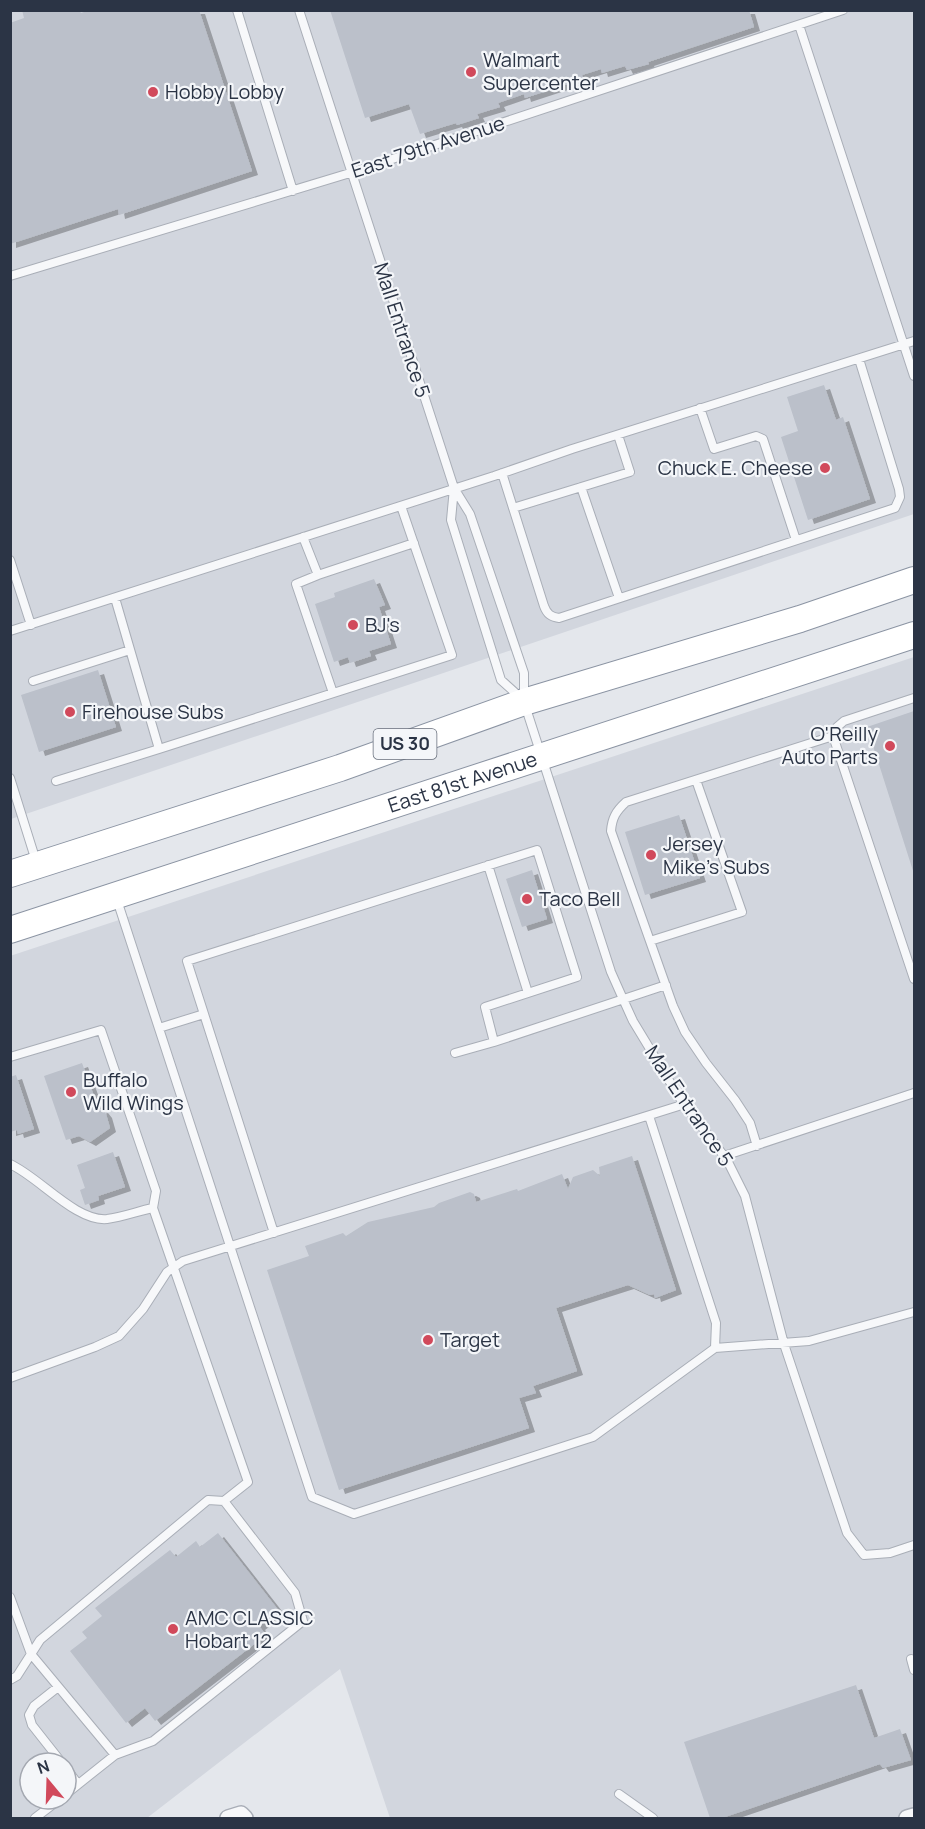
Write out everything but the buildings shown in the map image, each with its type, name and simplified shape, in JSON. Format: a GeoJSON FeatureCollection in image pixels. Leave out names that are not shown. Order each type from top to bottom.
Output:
{"type":"FeatureCollection","features":[{"type":"Feature","properties":{"kind":"highway","name":"US 30"},"geometry":{"type":"LineString","coordinates":[[10,874],[340,768],[524,702],[800,619],[915,580]]}},
{"type":"Feature","properties":{"kind":"highway","name":"East 81st Avenue"},"geometry":{"type":"LineString","coordinates":[[10,930],[915,635]]}},
{"type":"Feature","properties":{"kind":"street"},"geometry":{"type":"LineString","coordinates":[[228,1818],[241,1814],[244,1818]]}},
{"type":"Feature","properties":{"kind":"street"},"geometry":{"type":"LineString","coordinates":[[907,1818],[915,1816]]}},
{"type":"Feature","properties":{"kind":"lane"},"geometry":{"type":"LineString","coordinates":[[237,10],[293,190]]}},
{"type":"Feature","properties":{"kind":"lane","name":"Mall Entrance 5"},"geometry":{"type":"LineString","coordinates":[[299,10],[454,488],[470,514],[524,673],[524,702],[611,972],[633,1021],[685,1104],[724,1156],[745,1196],[784,1344],[847,1533],[864,1555],[890,1553],[915,1545]]}},
{"type":"Feature","properties":{"kind":"lane","name":"East 79th Avenue"},"geometry":{"type":"LineString","coordinates":[[10,276],[350,172],[799,25],[821,14],[843,10]]}},
{"type":"Feature","properties":{"kind":"lane"},"geometry":{"type":"LineString","coordinates":[[799,25],[915,376]]}},
{"type":"Feature","properties":{"kind":"lane"},"geometry":{"type":"LineString","coordinates":[[10,632],[700,408],[915,341]]}},
{"type":"Feature","properties":{"kind":"lane"},"geometry":{"type":"LineString","coordinates":[[502,473],[547,613],[559,618],[895,508],[898,504],[898,489],[859,359]]}},
{"type":"Feature","properties":{"kind":"lane"},"geometry":{"type":"LineString","coordinates":[[700,408],[714,449],[756,436],[763,439],[796,540]]}},
{"type":"Feature","properties":{"kind":"lane"},"geometry":{"type":"LineString","coordinates":[[513,508],[630,472],[618,435]]}},
{"type":"Feature","properties":{"kind":"lane"},"geometry":{"type":"LineString","coordinates":[[581,487],[619,598]]}},
{"type":"Feature","properties":{"kind":"lane","name":"Mall Entrance 5"},"geometry":{"type":"LineString","coordinates":[[454,488],[452,520],[501,680],[524,702]]}},
{"type":"Feature","properties":{"kind":"lane"},"geometry":{"type":"LineString","coordinates":[[56,781],[452,655],[401,506]]}},
{"type":"Feature","properties":{"kind":"lane"},"geometry":{"type":"LineString","coordinates":[[303,537],[318,575]]}},
{"type":"Feature","properties":{"kind":"lane"},"geometry":{"type":"LineString","coordinates":[[333,693],[296,584],[414,543]]}},
{"type":"Feature","properties":{"kind":"lane"},"geometry":{"type":"LineString","coordinates":[[10,560],[31,625]]}},
{"type":"Feature","properties":{"kind":"lane"},"geometry":{"type":"LineString","coordinates":[[115,598],[159,748]]}},
{"type":"Feature","properties":{"kind":"lane"},"geometry":{"type":"LineString","coordinates":[[33,681],[130,650]]}},
{"type":"Feature","properties":{"kind":"lane"},"geometry":{"type":"LineString","coordinates":[[915,698],[844,721],[837,727],[834,736],[915,979]]}},
{"type":"Feature","properties":{"kind":"lane"},"geometry":{"type":"LineString","coordinates":[[757,1146],[750,1123],[685,1032],[673,1006],[611,831],[612,819],[626,802],[834,736]]}},
{"type":"Feature","properties":{"kind":"lane"},"geometry":{"type":"LineString","coordinates":[[10,778],[13,797],[38,865]]}},
{"type":"Feature","properties":{"kind":"lane"},"geometry":{"type":"LineString","coordinates":[[650,941],[742,912],[696,780]]}},
{"type":"Feature","properties":{"kind":"lane"},"geometry":{"type":"LineString","coordinates":[[274,1233],[187,962],[537,850],[577,977],[485,1007],[494,1042]]}},
{"type":"Feature","properties":{"kind":"lane"},"geometry":{"type":"LineString","coordinates":[[488,865],[528,993]]}},
{"type":"Feature","properties":{"kind":"lane"},"geometry":{"type":"LineString","coordinates":[[116,896],[312,1497],[354,1514],[593,1437],[715,1348],[809,1341],[915,1312]]}},
{"type":"Feature","properties":{"kind":"lane"},"geometry":{"type":"LineString","coordinates":[[455,1053],[666,985]]}},
{"type":"Feature","properties":{"kind":"lane"},"geometry":{"type":"LineString","coordinates":[[159,1028],[204,1014]]}},
{"type":"Feature","properties":{"kind":"lane"},"geometry":{"type":"LineString","coordinates":[[10,1058],[101,1030],[156,1191],[153,1208],[248,1482],[224,1501],[208,1500],[40,1640],[18,1676],[10,1680]]}},
{"type":"Feature","properties":{"kind":"lane"},"geometry":{"type":"LineString","coordinates":[[724,1156],[915,1092]]}},
{"type":"Feature","properties":{"kind":"lane"},"geometry":{"type":"LineString","coordinates":[[10,1378],[119,1336],[143,1310],[167,1272],[183,1260],[685,1104]]}},
{"type":"Feature","properties":{"kind":"lane"},"geometry":{"type":"LineString","coordinates":[[649,1116],[716,1323],[715,1348]]}},
{"type":"Feature","properties":{"kind":"lane"},"geometry":{"type":"LineString","coordinates":[[10,1164],[24,1170],[80,1213],[105,1219],[153,1208]]}},
{"type":"Feature","properties":{"kind":"lane"},"geometry":{"type":"LineString","coordinates":[[78,1784],[115,1755],[153,1741],[303,1621],[295,1593],[224,1501]]}},
{"type":"Feature","properties":{"kind":"lane"},"geometry":{"type":"LineString","coordinates":[[10,1597],[31,1654],[115,1755]]}},
{"type":"Feature","properties":{"kind":"lane"},"geometry":{"type":"LineString","coordinates":[[911,1659],[915,1670]]}},
{"type":"Feature","properties":{"kind":"lane"},"geometry":{"type":"LineString","coordinates":[[53,1751],[32,1725],[29,1715],[34,1706],[58,1687]]}},
{"type":"Feature","properties":{"kind":"lane"},"geometry":{"type":"LineString","coordinates":[[619,1794],[653,1818]]}},
{"type":"Feature","properties":{"kind":"shaded area"},"geometry":{"type":"Polygon","coordinates":[[[10,11],[914,11],[914,514],[11,819],[10,11]]]}},
{"type":"Feature","properties":{"kind":"shaded area"},"geometry":{"type":"Polygon","coordinates":[[[914,657],[914,1818],[390,1818],[340,1669],[147,1818],[11,1818],[10,956],[914,657]]]}},
{"type":"Feature","properties":{"kind":"place","name":"Walmart Supercenter"},"geometry":{"type":"Point","coordinates":[471,72]}},
{"type":"Feature","properties":{"kind":"place","name":"Hobby Lobby"},"geometry":{"type":"Point","coordinates":[153,92]}},
{"type":"Feature","properties":{"kind":"place","name":"Chuck E. Cheese"},"geometry":{"type":"Point","coordinates":[825,468]}},
{"type":"Feature","properties":{"kind":"place","name":"BJ's"},"geometry":{"type":"Point","coordinates":[353,625]}},
{"type":"Feature","properties":{"kind":"place","name":"Firehouse Subs"},"geometry":{"type":"Point","coordinates":[70,712]}},
{"type":"Feature","properties":{"kind":"place","name":"O'Reilly Auto Parts"},"geometry":{"type":"Point","coordinates":[890,746]}},
{"type":"Feature","properties":{"kind":"place","name":"Jersey Mike's Subs"},"geometry":{"type":"Point","coordinates":[651,855]}},
{"type":"Feature","properties":{"kind":"place","name":"Taco Bell"},"geometry":{"type":"Point","coordinates":[527,899]}},
{"type":"Feature","properties":{"kind":"place","name":"Buffalo Wild Wings"},"geometry":{"type":"Point","coordinates":[71,1092]}},
{"type":"Feature","properties":{"kind":"place","name":"Target"},"geometry":{"type":"Point","coordinates":[428,1340]}},
{"type":"Feature","properties":{"kind":"place","name":"AMC CLASSIC Hobart 12"},"geometry":{"type":"Point","coordinates":[173,1629]}}]}
